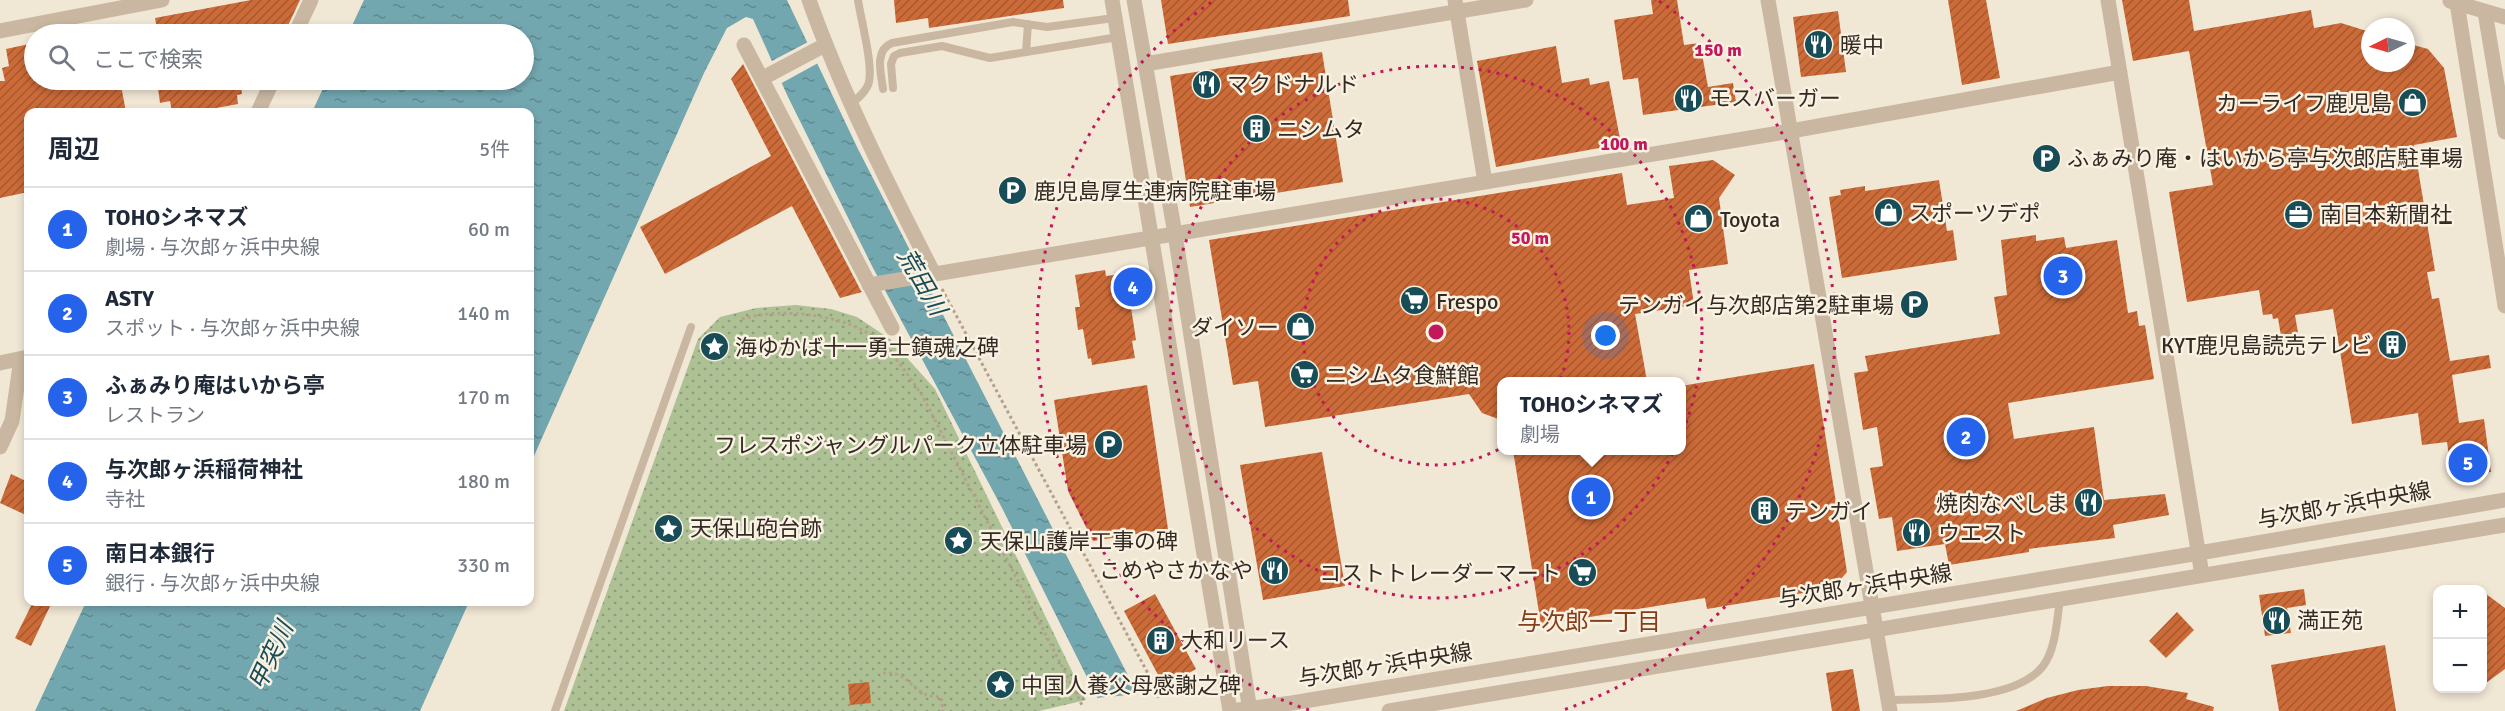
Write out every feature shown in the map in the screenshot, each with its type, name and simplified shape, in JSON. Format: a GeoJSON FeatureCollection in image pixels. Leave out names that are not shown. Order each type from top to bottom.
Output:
{"type":"FeatureCollection","features":[{"type":"Feature","properties":{"kind":"street"},"geometry":{"type":"LineString","coordinates":[[37,24],[162,0]]}},
{"type":"Feature","properties":{"kind":"street"},"geometry":{"type":"LineString","coordinates":[[300,24],[311,0]]}},
{"type":"Feature","properties":{"kind":"street"},"geometry":{"type":"LineString","coordinates":[[809,0],[822,47],[851,104],[930,275]]}},
{"type":"Feature","properties":{"kind":"street"},"geometry":{"type":"LineString","coordinates":[[1112,0],[1231,711]]}},
{"type":"Feature","properties":{"kind":"street"},"geometry":{"type":"LineString","coordinates":[[1134,0],[1175,234],[1250,710]]}},
{"type":"Feature","properties":{"kind":"street"},"geometry":{"type":"LineString","coordinates":[[1123,67],[1456,6],[1526,0]]}},
{"type":"Feature","properties":{"kind":"street"},"geometry":{"type":"LineString","coordinates":[[1768,0],[1889,705]]}},
{"type":"Feature","properties":{"kind":"street"},"geometry":{"type":"LineString","coordinates":[[2108,0],[2202,575]]}},
{"type":"Feature","properties":{"kind":"street"},"geometry":{"type":"LineString","coordinates":[[2505,17],[2452,1],[2505,306]]}},
{"type":"Feature","properties":{"kind":"street"},"geometry":{"type":"LineString","coordinates":[[1456,6],[1485,182]]}},
{"type":"Feature","properties":{"kind":"street"},"geometry":{"type":"LineString","coordinates":[[2485,12],[2505,132]]}},
{"type":"Feature","properties":{"kind":"street"},"geometry":{"type":"LineString","coordinates":[[0,31],[24,26]]}},
{"type":"Feature","properties":{"kind":"street"},"geometry":{"type":"LineString","coordinates":[[744,45],[766,77],[874,284],[892,328]]}},
{"type":"Feature","properties":{"kind":"street"},"geometry":{"type":"LineString","coordinates":[[766,77],[822,47]]}},
{"type":"Feature","properties":{"kind":"street"},"geometry":{"type":"LineString","coordinates":[[874,284],[1791,131],[2120,72]]}},
{"type":"Feature","properties":{"kind":"street"},"geometry":{"type":"LineString","coordinates":[[260,108],[268,90]]}},
{"type":"Feature","properties":{"kind":"street"},"geometry":{"type":"LineString","coordinates":[[0,363],[24,358]]}},
{"type":"Feature","properties":{"kind":"street"},"geometry":{"type":"LineString","coordinates":[[0,447],[12,421],[24,363]]}},
{"type":"Feature","properties":{"kind":"street"},"geometry":{"type":"LineString","coordinates":[[1187,451],[1209,448]]}},
{"type":"Feature","properties":{"kind":"street","name":"与次郎ヶ浜中央線"},"geometry":{"type":"LineString","coordinates":[[1231,711],[1250,710],[1873,608],[2505,500]]}},
{"type":"Feature","properties":{"kind":"street","name":"与次郎ヶ浜中央線"},"geometry":{"type":"LineString","coordinates":[[1389,711],[2505,525]]}},
{"type":"Feature","properties":{"kind":"street"},"geometry":{"type":"LineString","coordinates":[[2313,534],[2318,556]]}},
{"type":"Feature","properties":{"kind":"street"},"geometry":{"type":"LineString","coordinates":[[2056,577],[2060,599]]}},
{"type":"Feature","properties":{"kind":"street"},"geometry":{"type":"LineString","coordinates":[[1751,628],[1756,650]]}},
{"type":"Feature","properties":{"kind":"street"},"geometry":{"type":"LineString","coordinates":[[1636,647],[1640,669]]}},
{"type":"Feature","properties":{"kind":"lane"},"geometry":{"type":"LineString","coordinates":[[851,104],[862,95],[869,84],[870,70],[858,0]]}},
{"type":"Feature","properties":{"kind":"lane"},"geometry":{"type":"LineString","coordinates":[[883,89],[881,54],[888,45],[902,40],[1013,22],[1047,27],[1114,18]]}},
{"type":"Feature","properties":{"kind":"lane"},"geometry":{"type":"LineString","coordinates":[[1026,52],[1028,24]]}},
{"type":"Feature","properties":{"kind":"lane"},"geometry":{"type":"LineString","coordinates":[[893,88],[891,64],[894,56],[900,52],[942,46],[990,58],[1118,37]]}},
{"type":"Feature","properties":{"kind":"lane"},"geometry":{"type":"LineString","coordinates":[[555,711],[691,327]]}},
{"type":"Feature","properties":{"kind":"lane"},"geometry":{"type":"LineString","coordinates":[[1889,705],[1974,696],[2023,682],[2043,666],[2052,644],[2060,599]]}},
{"type":"Feature","properties":{"kind":"path"},"geometry":{"type":"LineString","coordinates":[[930,275],[1152,681],[1158,698]]}},
{"type":"Feature","properties":{"kind":"path"},"geometry":{"type":"LineString","coordinates":[[742,319],[758,314],[785,313],[828,318],[856,328],[877,340],[892,355],[922,395],[1083,707]]}},
{"type":"Feature","properties":{"kind":"path"},"geometry":{"type":"LineString","coordinates":[[883,673],[899,675],[923,694],[941,697],[943,711]]}},
{"type":"Feature","properties":{"kind":"green space"},"geometry":{"type":"Polygon","coordinates":[[[796,305],[831,309],[857,317],[890,339],[935,389],[1086,700],[1039,711],[564,711],[698,339],[720,317],[756,308],[796,305]]]}},
{"type":"Feature","properties":{"kind":"water","name":"荒田川"},"geometry":{"type":"Polygon","coordinates":[[[364,0],[787,0],[858,149],[1137,693],[1144,711],[1102,711],[1001,506],[873,268],[788,97],[753,19],[746,17],[727,28],[704,73],[534,456],[534,108],[314,108],[322,90],[534,90],[534,24],[353,24],[364,0]]]}},
{"type":"Feature","properties":{"kind":"water","name":"甲突川"},"geometry":{"type":"Polygon","coordinates":[[[84,606],[467,606],[420,711],[35,711],[84,606]]]}},
{"type":"Feature","properties":{"kind":"pier"},"geometry":{"type":"Polygon","coordinates":[[[810,41],[820,62],[778,85],[768,63],[810,41]]]}},
{"type":"Feature","properties":{"kind":"pier"},"geometry":{"type":"Polygon","coordinates":[[[1141,694],[1147,711],[1099,711],[1094,698],[1141,694]]]}},
{"type":"Feature","properties":{"kind":"building"},"geometry":{"type":"Polygon","coordinates":[[[251,0],[300,0],[289,24],[156,24],[155,18],[251,0]]]}},
{"type":"Feature","properties":{"kind":"building"},"geometry":{"type":"Polygon","coordinates":[[[894,0],[1063,0],[1064,8],[929,28],[928,18],[896,23],[894,0]]]}},
{"type":"Feature","properties":{"kind":"building"},"geometry":{"type":"Polygon","coordinates":[[[1161,0],[1348,0],[1350,16],[1168,44],[1161,0]]]}},
{"type":"Feature","properties":{"kind":"building"},"geometry":{"type":"Polygon","coordinates":[[[1651,0],[1677,0],[1684,45],[1700,43],[1708,87],[1733,83],[1736,102],[1643,115],[1638,78],[1623,80],[1614,20],[1653,14],[1651,0]]]}},
{"type":"Feature","properties":{"kind":"building"},"geometry":{"type":"Polygon","coordinates":[[[1948,0],[1986,0],[2000,78],[1962,85],[1948,0]]]}},
{"type":"Feature","properties":{"kind":"building"},"geometry":{"type":"Polygon","coordinates":[[[2122,0],[2189,0],[2194,31],[2311,10],[2314,28],[2341,23],[2361,29],[2361,72],[2415,72],[2415,45],[2428,49],[2444,68],[2457,137],[2414,145],[2435,271],[2427,272],[2432,299],[2439,298],[2450,361],[2489,355],[2491,368],[2452,375],[2459,423],[2484,419],[2491,472],[2452,477],[2447,442],[2422,445],[2418,413],[2352,424],[2333,309],[2295,315],[2299,339],[2282,342],[2278,318],[2273,319],[2272,314],[2263,315],[2259,290],[2187,302],[2169,192],[2213,185],[2189,51],[2133,61],[2122,0]]]}},
{"type":"Feature","properties":{"kind":"building","name":"暖中"},"geometry":{"type":"Polygon","coordinates":[[[1838,11],[1846,72],[1801,77],[1793,17],[1838,11]]]}},
{"type":"Feature","properties":{"kind":"building"},"geometry":{"type":"Polygon","coordinates":[[[24,45],[24,90],[122,90],[125,108],[24,108],[24,193],[0,198],[0,81],[5,81],[2,68],[9,66],[6,49],[24,45]]]}},
{"type":"Feature","properties":{"kind":"building"},"geometry":{"type":"Polygon","coordinates":[[[1556,46],[1562,83],[1589,78],[1590,85],[1609,81],[1621,144],[1496,167],[1477,61],[1556,46]]]}},
{"type":"Feature","properties":{"kind":"building","name":"ニシムタ"},"geometry":{"type":"Polygon","coordinates":[[[1322,52],[1343,182],[1190,207],[1170,76],[1322,52]]]}},
{"type":"Feature","properties":{"kind":"building"},"geometry":{"type":"Polygon","coordinates":[[[743,64],[862,292],[840,298],[792,206],[665,274],[640,227],[771,156],[731,79],[743,64]]]}},
{"type":"Feature","properties":{"kind":"building"},"geometry":{"type":"Polygon","coordinates":[[[158,90],[241,90],[242,94],[237,95],[238,104],[216,108],[171,108],[170,101],[160,103],[158,90]]]}},
{"type":"Feature","properties":{"kind":"building"},"geometry":{"type":"Polygon","coordinates":[[[1713,160],[1735,175],[1719,198],[1728,264],[1689,270],[1694,305],[1635,314],[1646,377],[1497,377],[1497,419],[1482,413],[1469,394],[1265,427],[1258,381],[1233,385],[1209,240],[1622,173],[1627,205],[1674,198],[1669,166],[1713,160]]]}},
{"type":"Feature","properties":{"kind":"building","name":"スポーツデポ"},"geometry":{"type":"Polygon","coordinates":[[[1939,180],[1947,231],[1953,230],[1957,260],[1842,278],[1829,197],[1841,195],[1840,190],[1865,186],[1865,191],[1939,180]]]}},
{"type":"Feature","properties":{"kind":"building"},"geometry":{"type":"Polygon","coordinates":[[[2036,235],[2036,241],[2064,237],[2066,248],[2117,240],[2128,313],[2137,311],[2139,326],[2145,325],[2154,379],[2008,403],[2014,439],[2094,427],[2104,500],[2165,494],[2169,515],[2113,525],[2115,538],[2029,549],[2029,552],[1949,565],[1945,544],[1897,551],[1892,517],[1879,519],[1870,468],[1883,466],[1877,427],[1863,430],[1854,373],[1868,371],[1865,356],[2000,334],[1994,297],[2007,295],[2001,240],[2036,235]]]}},
{"type":"Feature","properties":{"kind":"building"},"geometry":{"type":"Polygon","coordinates":[[[1105,270],[1106,276],[1122,274],[1126,301],[1130,301],[1136,340],[1132,341],[1135,358],[1092,365],[1091,358],[1088,359],[1083,329],[1078,330],[1075,307],[1080,307],[1075,275],[1105,270]]]}},
{"type":"Feature","properties":{"kind":"building"},"geometry":{"type":"Polygon","coordinates":[[[1814,364],[1847,572],[1833,588],[1707,609],[1705,598],[1541,625],[1514,455],[1686,455],[1686,385],[1814,364]]]}},
{"type":"Feature","properties":{"kind":"building","name":"フレスポジャングルパーク立体駐車場"},"geometry":{"type":"Polygon","coordinates":[[[1147,385],[1168,529],[1093,541],[1068,491],[1054,400],[1147,385]]]}},
{"type":"Feature","properties":{"kind":"building"},"geometry":{"type":"Polygon","coordinates":[[[1322,452],[1345,586],[1263,600],[1240,465],[1322,452]]]}},
{"type":"Feature","properties":{"kind":"building"},"geometry":{"type":"Polygon","coordinates":[[[11,474],[24,480],[24,514],[0,503],[11,474]]]}},
{"type":"Feature","properties":{"kind":"building","name":"満正苑"},"geometry":{"type":"Polygon","coordinates":[[[2304,589],[2306,605],[2287,608],[2291,633],[2265,636],[2259,595],[2304,589]]]}},
{"type":"Feature","properties":{"kind":"building","name":"大和リース"},"geometry":{"type":"Polygon","coordinates":[[[1155,594],[1196,669],[1164,686],[1124,611],[1155,594]]]}},
{"type":"Feature","properties":{"kind":"building"},"geometry":{"type":"Polygon","coordinates":[[[2487,595],[2505,608],[2505,669],[2487,682],[2487,595]]]}},
{"type":"Feature","properties":{"kind":"building"},"geometry":{"type":"Polygon","coordinates":[[[31,606],[50,606],[31,646],[15,638],[31,606]]]}},
{"type":"Feature","properties":{"kind":"building"},"geometry":{"type":"Polygon","coordinates":[[[2177,612],[2194,630],[2166,658],[2149,641],[2177,612]]]}},
{"type":"Feature","properties":{"kind":"building"},"geometry":{"type":"Polygon","coordinates":[[[2385,645],[2396,711],[2279,711],[2271,665],[2385,645]]]}},
{"type":"Feature","properties":{"kind":"building"},"geometry":{"type":"Polygon","coordinates":[[[1853,669],[1860,711],[1832,711],[1826,673],[1853,669]]]}},
{"type":"Feature","properties":{"kind":"building"},"geometry":{"type":"Polygon","coordinates":[[[869,682],[871,703],[850,705],[848,684],[869,682]]]}},
{"type":"Feature","properties":{"kind":"building"},"geometry":{"type":"Polygon","coordinates":[[[2108,686],[2146,686],[2188,693],[2186,699],[2214,707],[2213,711],[2016,711],[2047,698],[2078,690],[2108,686]]]}},
{"type":"Feature","properties":{"kind":"place","name":"暖中"},"geometry":{"type":"Point","coordinates":[1819,45]}},
{"type":"Feature","properties":{"kind":"place","name":"マクドナルド"},"geometry":{"type":"Point","coordinates":[1206,84]}},
{"type":"Feature","properties":{"kind":"place","name":"モスバーガー"},"geometry":{"type":"Point","coordinates":[1688,98]}},
{"type":"Feature","properties":{"kind":"place","name":"カーライフ鹿児島"},"geometry":{"type":"Point","coordinates":[2413,103]}},
{"type":"Feature","properties":{"kind":"place","name":"ニシムタ"},"geometry":{"type":"Point","coordinates":[1256,129]}},
{"type":"Feature","properties":{"kind":"place","name":"ふぁみり庵・はいから亭与次郎店駐車場"},"geometry":{"type":"Point","coordinates":[2046,158]}},
{"type":"Feature","properties":{"kind":"place","name":"鹿児島厚生連病院駐車場"},"geometry":{"type":"Point","coordinates":[1013,191]}},
{"type":"Feature","properties":{"kind":"place","name":"スポーツデポ"},"geometry":{"type":"Point","coordinates":[1888,213]}},
{"type":"Feature","properties":{"kind":"place","name":"南日本新聞社"},"geometry":{"type":"Point","coordinates":[2299,214]}},
{"type":"Feature","properties":{"kind":"place","name":"Toyota"},"geometry":{"type":"Point","coordinates":[1699,219]}},
{"type":"Feature","properties":{"kind":"place","name":"ふぁみり庵はいから亭"},"geometry":{"type":"Point","coordinates":[2063,276]}},
{"type":"Feature","properties":{"kind":"place","name":"与次郎ヶ浜稲荷神社"},"geometry":{"type":"Point","coordinates":[1133,287]}},
{"type":"Feature","properties":{"kind":"place","name":"Frespo"},"geometry":{"type":"Point","coordinates":[1415,301]}},
{"type":"Feature","properties":{"kind":"place","name":"テンガイ与次郎店第2駐車場"},"geometry":{"type":"Point","coordinates":[1915,305]}},
{"type":"Feature","properties":{"kind":"place","name":"ダイソー"},"geometry":{"type":"Point","coordinates":[1300,327]}},
{"type":"Feature","properties":{"kind":"place","name":"KYT鹿児島読売テレビ"},"geometry":{"type":"Point","coordinates":[2393,345]}},
{"type":"Feature","properties":{"kind":"place","name":"海ゆかば十一勇士鎮魂之碑"},"geometry":{"type":"Point","coordinates":[714,347]}},
{"type":"Feature","properties":{"kind":"place","name":"ニシムタ食鮮館"},"geometry":{"type":"Point","coordinates":[1304,375]}},
{"type":"Feature","properties":{"kind":"place","name":"ASTY"},"geometry":{"type":"Point","coordinates":[1966,437]}},
{"type":"Feature","properties":{"kind":"place","name":"フレスポジャングルパーク立体駐車場"},"geometry":{"type":"Point","coordinates":[1108,445]}},
{"type":"Feature","properties":{"kind":"place","name":"南日本銀行"},"geometry":{"type":"Point","coordinates":[2468,463]}},
{"type":"Feature","properties":{"kind":"place","name":"TOHOシネマズ"},"geometry":{"type":"Point","coordinates":[1591,497]}},
{"type":"Feature","properties":{"kind":"place","name":"焼肉なべしま"},"geometry":{"type":"Point","coordinates":[2089,503]}},
{"type":"Feature","properties":{"kind":"place","name":"テンガイ"},"geometry":{"type":"Point","coordinates":[1764,511]}},
{"type":"Feature","properties":{"kind":"place","name":"天保山砲台跡"},"geometry":{"type":"Point","coordinates":[669,528]}},
{"type":"Feature","properties":{"kind":"place","name":"ウエスト"},"geometry":{"type":"Point","coordinates":[1917,533]}},
{"type":"Feature","properties":{"kind":"place","name":"天保山護岸工事の碑"},"geometry":{"type":"Point","coordinates":[959,541]}},
{"type":"Feature","properties":{"kind":"place","name":"こめやさかなや"},"geometry":{"type":"Point","coordinates":[1274,570]}},
{"type":"Feature","properties":{"kind":"place","name":"コストトレーダーマート"},"geometry":{"type":"Point","coordinates":[1582,573]}},
{"type":"Feature","properties":{"kind":"place","name":"満正苑"},"geometry":{"type":"Point","coordinates":[2276,620]}},
{"type":"Feature","properties":{"kind":"place","name":"大和リース"},"geometry":{"type":"Point","coordinates":[1160,640]}},
{"type":"Feature","properties":{"kind":"place","name":"中国人養父母感謝之碑"},"geometry":{"type":"Point","coordinates":[1000,685]}},
{"type":"Feature","properties":{"kind":"district","name":"与次郎一丁目"},"geometry":{"type":"Point","coordinates":[1589,622]}}]}
